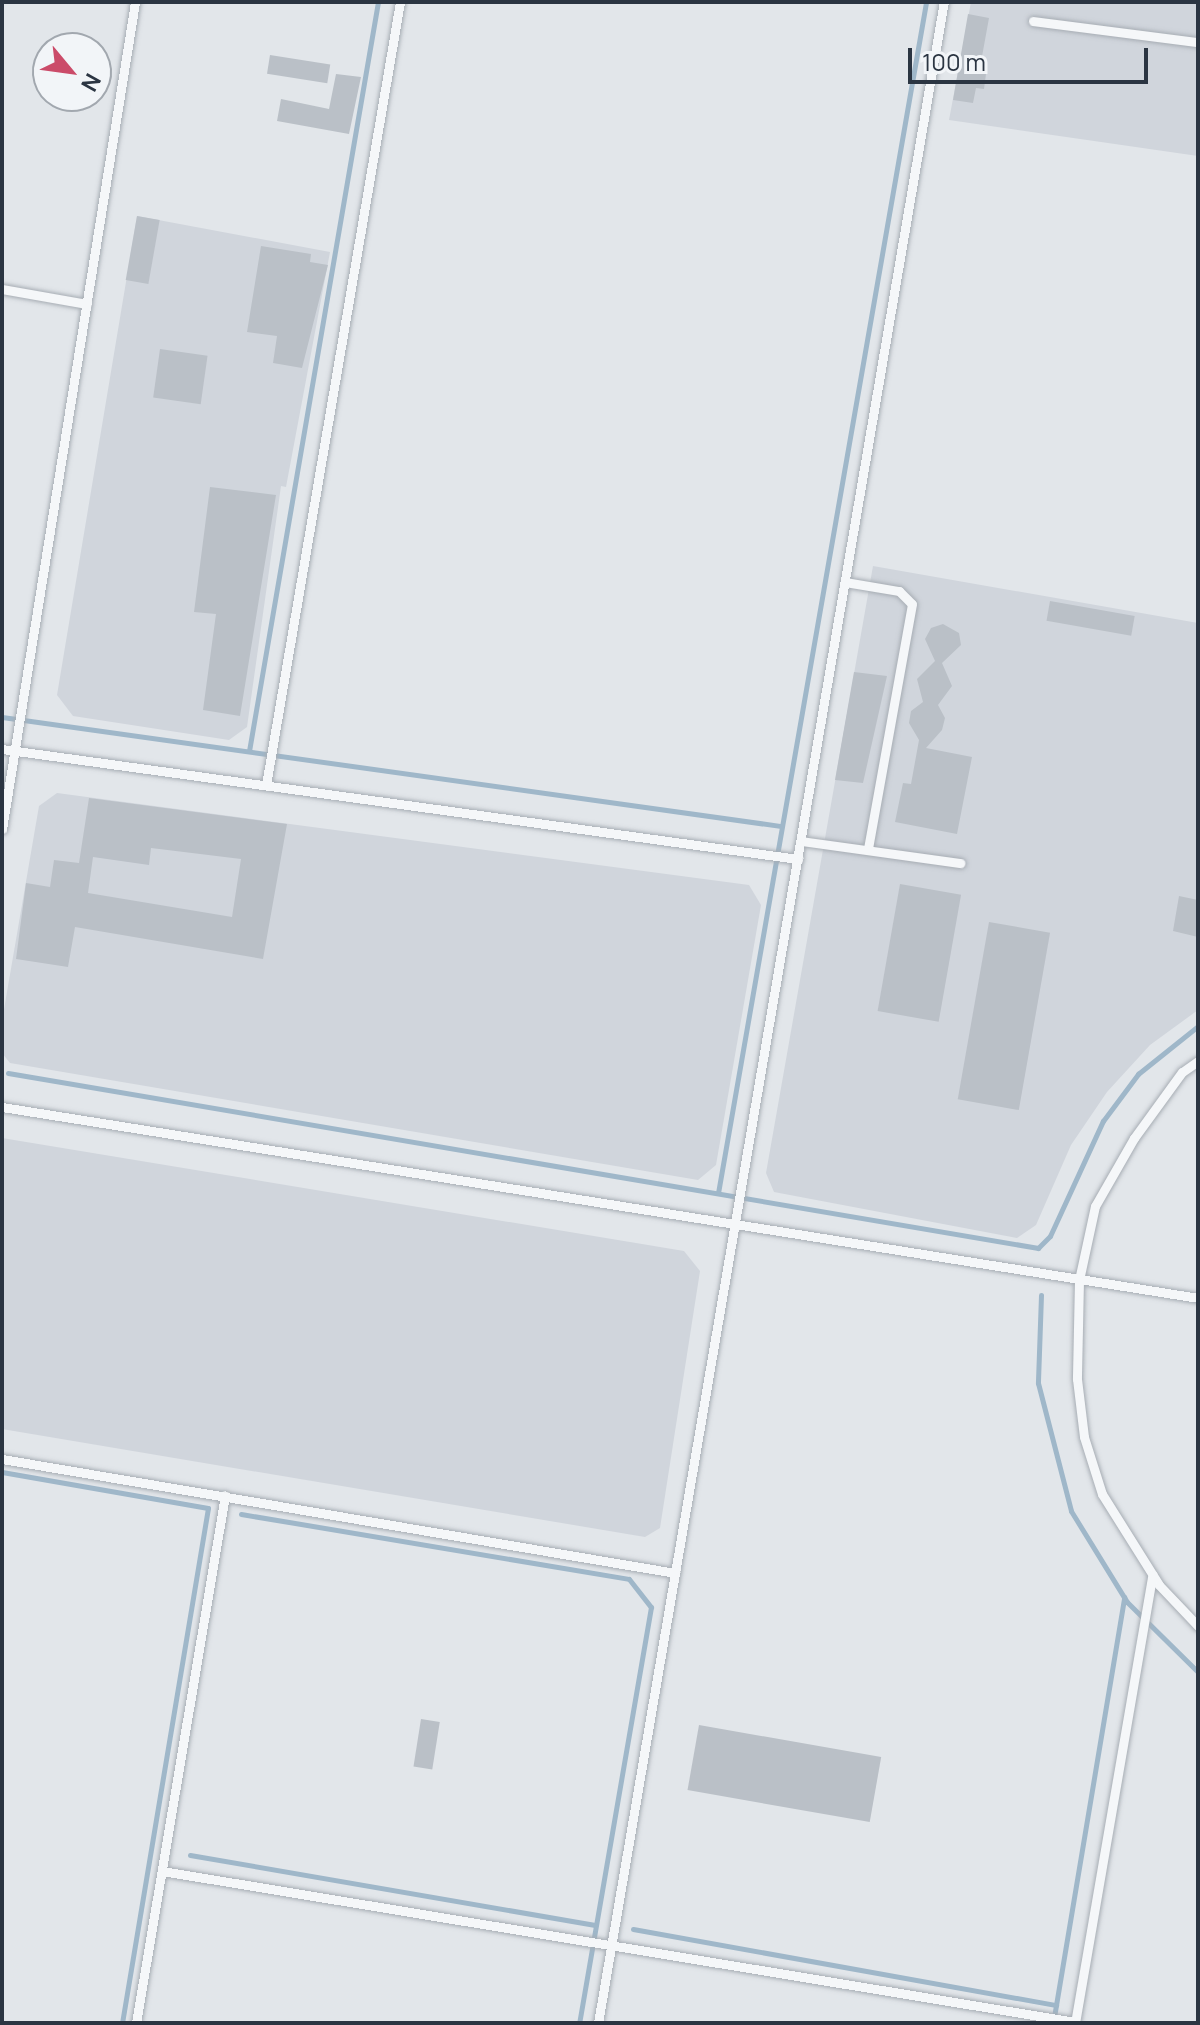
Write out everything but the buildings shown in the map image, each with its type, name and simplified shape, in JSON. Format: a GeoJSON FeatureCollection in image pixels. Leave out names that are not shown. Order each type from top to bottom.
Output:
{"type":"FeatureCollection","features":[{"type":"Feature","properties":{"kind":"lane"},"geometry":{"type":"LineString","coordinates":[[2,829],[135,2]]}},
{"type":"Feature","properties":{"kind":"lane"},"geometry":{"type":"LineString","coordinates":[[266,785],[400,2]]}},
{"type":"Feature","properties":{"kind":"lane"},"geometry":{"type":"LineString","coordinates":[[598,2023],[944,2]]}},
{"type":"Feature","properties":{"kind":"lane"},"geometry":{"type":"LineString","coordinates":[[1033,21],[1198,42]]}},
{"type":"Feature","properties":{"kind":"lane"},"geometry":{"type":"LineString","coordinates":[[2,289],[87,304]]}},
{"type":"Feature","properties":{"kind":"lane"},"geometry":{"type":"LineString","coordinates":[[845,582],[899,591],[912,604],[868,849]]}},
{"type":"Feature","properties":{"kind":"lane"},"geometry":{"type":"LineString","coordinates":[[2,749],[798,859]]}},
{"type":"Feature","properties":{"kind":"lane"},"geometry":{"type":"LineString","coordinates":[[801,841],[960,863]]}},
{"type":"Feature","properties":{"kind":"lane"},"geometry":{"type":"LineString","coordinates":[[1198,1061],[1182,1072],[1134,1138],[1095,1206],[1079,1280],[1077,1379],[1084,1437],[1102,1494],[1152,1575],[1198,1626]]}},
{"type":"Feature","properties":{"kind":"lane"},"geometry":{"type":"LineString","coordinates":[[2,1107],[1198,1298]]}},
{"type":"Feature","properties":{"kind":"lane"},"geometry":{"type":"LineString","coordinates":[[2,1459],[675,1573]]}},
{"type":"Feature","properties":{"kind":"lane"},"geometry":{"type":"LineString","coordinates":[[136,2023],[225,1495]]}},
{"type":"Feature","properties":{"kind":"lane"},"geometry":{"type":"LineString","coordinates":[[162,1871],[1075,2023],[1152,1575]]}},
{"type":"Feature","properties":{"kind":"shaded area"},"geometry":{"type":"Polygon","coordinates":[[[971,2],[1198,2],[1198,156],[949,120],[971,2]]]}},
{"type":"Feature","properties":{"kind":"shaded area"},"geometry":{"type":"Polygon","coordinates":[[[137,216],[330,252],[286,487],[281,486],[247,727],[229,740],[73,716],[57,695],[137,216]]]}},
{"type":"Feature","properties":{"kind":"shaded area"},"geometry":{"type":"Polygon","coordinates":[[[873,566],[1198,623],[1198,1010],[1150,1045],[1107,1092],[1071,1145],[1036,1225],[1017,1238],[774,1192],[766,1173],[873,566]]]}},
{"type":"Feature","properties":{"kind":"shaded area"},"geometry":{"type":"Polygon","coordinates":[[[57,793],[749,885],[761,905],[716,1165],[698,1180],[10,1063],[2,1053],[2,1021],[39,806],[57,793]]]}},
{"type":"Feature","properties":{"kind":"shaded area"},"geometry":{"type":"Polygon","coordinates":[[[2,1138],[684,1251],[700,1271],[660,1528],[645,1537],[2,1429],[2,1138]]]}},
{"type":"Feature","properties":{"kind":"waterway"},"geometry":{"type":"LineString","coordinates":[[249,751],[378,2]]}},
{"type":"Feature","properties":{"kind":"waterway"},"geometry":{"type":"LineString","coordinates":[[718,1193],[926,2]]}},
{"type":"Feature","properties":{"kind":"waterway"},"geometry":{"type":"LineString","coordinates":[[2,717],[781,826]]}},
{"type":"Feature","properties":{"kind":"waterway"},"geometry":{"type":"LineString","coordinates":[[8,1073],[1038,1248],[1050,1236],[1103,1121],[1138,1074],[1198,1026]]}},
{"type":"Feature","properties":{"kind":"waterway"},"geometry":{"type":"LineString","coordinates":[[1041,1295],[1038,1383],[1071,1511],[1127,1602],[1198,1672]]}},
{"type":"Feature","properties":{"kind":"waterway"},"geometry":{"type":"LineString","coordinates":[[2,1472],[208,1508],[122,2023]]}},
{"type":"Feature","properties":{"kind":"waterway"},"geometry":{"type":"LineString","coordinates":[[241,1514],[629,1579],[651,1607],[579,2023]]}},
{"type":"Feature","properties":{"kind":"waterway"},"geometry":{"type":"LineString","coordinates":[[1053,2023],[1124,1597]]}},
{"type":"Feature","properties":{"kind":"waterway"},"geometry":{"type":"LineString","coordinates":[[190,1855],[595,1925]]}},
{"type":"Feature","properties":{"kind":"waterway"},"geometry":{"type":"LineString","coordinates":[[633,1929],[1056,2005]]}}]}
